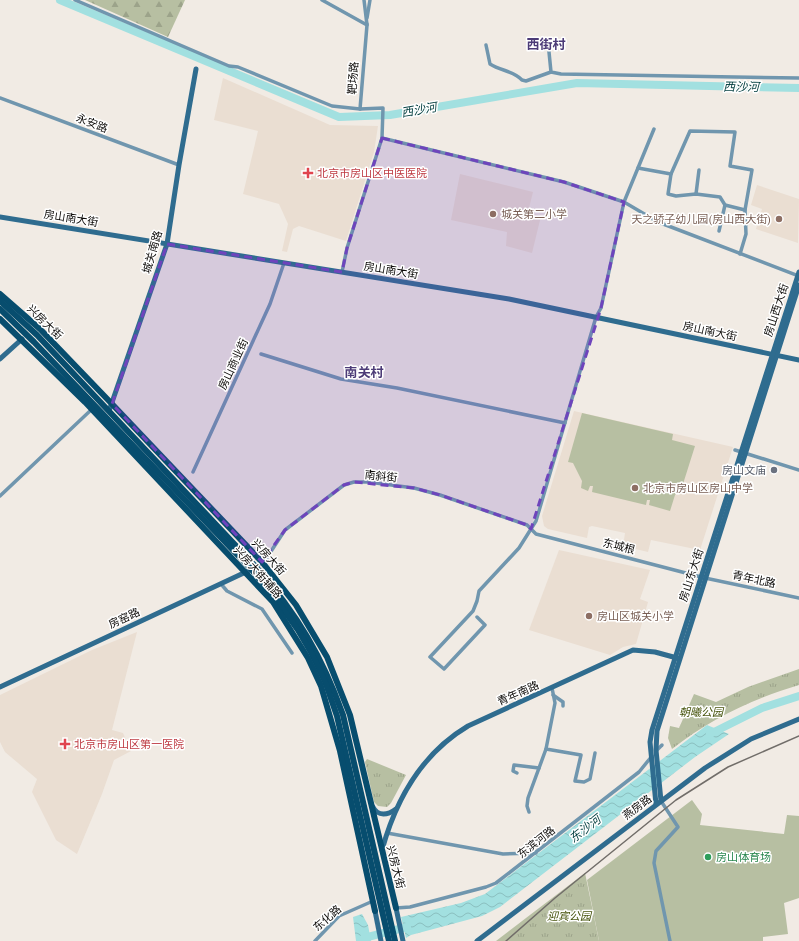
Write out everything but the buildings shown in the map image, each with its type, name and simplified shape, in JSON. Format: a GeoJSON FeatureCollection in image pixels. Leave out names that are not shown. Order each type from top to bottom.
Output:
{"type":"FeatureCollection","features":[{"type":"Feature","properties":{"kind":"main road","name":"城关南路"},"geometry":{"type":"LineString","coordinates":[[109,411],[167,244],[196,69]]}},
{"type":"Feature","properties":{"kind":"main road","name":"房山南大街"},"geometry":{"type":"LineString","coordinates":[[0,217],[509,299],[596,316],[799,360]]}},
{"type":"Feature","properties":{"kind":"main road","name":"房山西大街"},"geometry":{"type":"LineString","coordinates":[[774,355],[799,275]]}},
{"type":"Feature","properties":{"kind":"main road","name":"房山西大街"},"geometry":{"type":"LineString","coordinates":[[774,355],[799,285]]}},
{"type":"Feature","properties":{"kind":"main road","name":"兴房大街"},"geometry":{"type":"LineString","coordinates":[[0,294],[40,329],[112,404],[262,562],[292,599],[321,646],[336,676],[350,715],[396,908]]}},
{"type":"Feature","properties":{"kind":"main road","name":"兴房大街"},"geometry":{"type":"LineString","coordinates":[[0,301],[37,335],[109,411],[291,615],[307,635],[332,683],[345,725],[380,875],[382,909]]}},
{"type":"Feature","properties":{"kind":"main road","name":"兴房大街"},"geometry":{"type":"LineString","coordinates":[[0,309],[34,342],[251,570]]}},
{"type":"Feature","properties":{"kind":"main road","name":"兴房大街辅路"},"geometry":{"type":"LineString","coordinates":[[0,319],[11,328],[62,380],[204,529],[251,570],[273,602],[308,658],[321,686],[340,751],[373,901]]}},
{"type":"Feature","properties":{"kind":"main road"},"geometry":{"type":"LineString","coordinates":[[11,328],[34,342]]}},
{"type":"Feature","properties":{"kind":"main road"},"geometry":{"type":"LineString","coordinates":[[0,359],[22,339]]}},
{"type":"Feature","properties":{"kind":"main road","name":"房山东大街"},"geometry":{"type":"LineString","coordinates":[[661,801],[652,762],[650,742],[652,730],[703,577],[740,451],[774,355]]}},
{"type":"Feature","properties":{"kind":"main road"},"geometry":{"type":"LineString","coordinates":[[57,366],[62,380]]}},
{"type":"Feature","properties":{"kind":"main road"},"geometry":{"type":"LineString","coordinates":[[203,519],[204,529]]}},
{"type":"Feature","properties":{"kind":"main road","name":"房窑路"},"geometry":{"type":"LineString","coordinates":[[0,687],[251,570]]}},
{"type":"Feature","properties":{"kind":"main road"},"geometry":{"type":"LineString","coordinates":[[278,611],[291,615],[292,599]]}},
{"type":"Feature","properties":{"kind":"main road","name":"兴房大街"},"geometry":{"type":"LineString","coordinates":[[291,615],[312,654],[335,709],[382,909]]}},
{"type":"Feature","properties":{"kind":"main road"},"geometry":{"type":"LineString","coordinates":[[307,635],[321,646]]}},
{"type":"Feature","properties":{"kind":"main road","name":"青年南路"},"geometry":{"type":"LineString","coordinates":[[382,851],[397,808],[419,768],[430,755],[455,733],[634,650],[655,652],[677,658]]}},
{"type":"Feature","properties":{"kind":"main road","name":"房山东大街"},"geometry":{"type":"LineString","coordinates":[[656,804],[658,793],[656,751],[657,731],[677,658]]}},
{"type":"Feature","properties":{"kind":"main road","name":"燕房路"},"geometry":{"type":"LineString","coordinates":[[477,941],[656,804],[728,752],[751,739],[799,719]]}},
{"type":"Feature","properties":{"kind":"main road"},"geometry":{"type":"LineString","coordinates":[[345,725],[359,749]]}},
{"type":"Feature","properties":{"kind":"main road"},"geometry":{"type":"LineString","coordinates":[[371,803],[376,812],[382,814],[388,814],[397,808]]}},
{"type":"Feature","properties":{"kind":"main road"},"geometry":{"type":"LineString","coordinates":[[361,845],[364,832]]}},
{"type":"Feature","properties":{"kind":"main road"},"geometry":{"type":"LineString","coordinates":[[380,875],[382,851]]}},
{"type":"Feature","properties":{"kind":"main road"},"geometry":{"type":"LineString","coordinates":[[373,901],[382,909],[395,941]]}},
{"type":"Feature","properties":{"kind":"main road"},"geometry":{"type":"LineString","coordinates":[[396,908],[403,941]]}},
{"type":"Feature","properties":{"kind":"main road"},"geometry":{"type":"LineString","coordinates":[[382,909],[382,941]]}},
{"type":"Feature","properties":{"kind":"main road"},"geometry":{"type":"LineString","coordinates":[[382,909],[389,941]]}},
{"type":"Feature","properties":{"kind":"street"},"geometry":{"type":"LineString","coordinates":[[75,0],[229,66],[238,67],[332,106],[360,109]]}},
{"type":"Feature","properties":{"kind":"street"},"geometry":{"type":"LineString","coordinates":[[322,0],[367,26],[370,0]]}},
{"type":"Feature","properties":{"kind":"street","name":"靶场路"},"geometry":{"type":"LineString","coordinates":[[342,272],[347,248],[382,138],[383,126],[383,108],[360,109],[367,26],[364,0]]}},
{"type":"Feature","properties":{"kind":"street"},"geometry":{"type":"LineString","coordinates":[[486,45],[490,64],[498,69],[517,74],[522,80],[551,72],[561,74],[799,78]]}},
{"type":"Feature","properties":{"kind":"street"},"geometry":{"type":"LineString","coordinates":[[549,52],[551,72]]}},
{"type":"Feature","properties":{"kind":"street","name":"永安路"},"geometry":{"type":"LineString","coordinates":[[0,98],[179,165]]}},
{"type":"Feature","properties":{"kind":"street"},"geometry":{"type":"LineString","coordinates":[[477,617],[485,624],[444,669],[430,657],[473,611],[477,602],[479,591],[519,548],[536,521],[596,316],[601,308],[624,202],[654,129]]}},
{"type":"Feature","properties":{"kind":"street"},"geometry":{"type":"LineString","coordinates":[[740,254],[746,234],[745,210],[752,170],[730,166],[735,132],[690,131],[670,174],[668,194],[676,196],[696,194],[720,197],[725,205],[745,210]]}},
{"type":"Feature","properties":{"kind":"street"},"geometry":{"type":"LineString","coordinates":[[382,138],[564,182],[624,202],[658,222],[799,275]]}},
{"type":"Feature","properties":{"kind":"street"},"geometry":{"type":"LineString","coordinates":[[638,168],[670,174]]}},
{"type":"Feature","properties":{"kind":"street"},"geometry":{"type":"LineString","coordinates":[[696,194],[699,170]]}},
{"type":"Feature","properties":{"kind":"street"},"geometry":{"type":"LineString","coordinates":[[719,231],[725,205]]}},
{"type":"Feature","properties":{"kind":"street","name":"房山商业街"},"geometry":{"type":"LineString","coordinates":[[193,472],[270,304],[284,263]]}},
{"type":"Feature","properties":{"kind":"street"},"geometry":{"type":"LineString","coordinates":[[261,354],[341,379],[397,388],[565,423]]}},
{"type":"Feature","properties":{"kind":"street"},"geometry":{"type":"LineString","coordinates":[[0,496],[91,410]]}},
{"type":"Feature","properties":{"kind":"street"},"geometry":{"type":"LineString","coordinates":[[740,451],[799,470]]}},
{"type":"Feature","properties":{"kind":"street","name":"南斜街"},"geometry":{"type":"LineString","coordinates":[[251,570],[262,562],[285,530],[344,485],[354,482],[368,482],[414,488],[440,495],[527,525],[531,529]]}},
{"type":"Feature","properties":{"kind":"street","name":"东城根"},"geometry":{"type":"LineString","coordinates":[[531,529],[536,534],[703,577]]}},
{"type":"Feature","properties":{"kind":"street","name":"青年北路"},"geometry":{"type":"LineString","coordinates":[[703,577],[799,598]]}},
{"type":"Feature","properties":{"kind":"street"},"geometry":{"type":"LineString","coordinates":[[221,584],[227,592],[262,609],[292,653]]}},
{"type":"Feature","properties":{"kind":"street"},"geometry":{"type":"LineString","coordinates":[[529,812],[527,806],[528,798],[546,748],[555,703],[552,688]]}},
{"type":"Feature","properties":{"kind":"street"},"geometry":{"type":"LineString","coordinates":[[554,695],[563,702],[563,706]]}},
{"type":"Feature","properties":{"kind":"street","name":"东滨河路"},"geometry":{"type":"LineString","coordinates":[[396,908],[410,906],[486,887],[496,883],[639,772],[662,745]]}},
{"type":"Feature","properties":{"kind":"street"},"geometry":{"type":"LineString","coordinates":[[546,748],[581,755],[575,781],[584,782],[590,779],[595,753]]}},
{"type":"Feature","properties":{"kind":"street"},"geometry":{"type":"LineString","coordinates":[[517,774],[514,771],[514,764],[539,768]]}},
{"type":"Feature","properties":{"kind":"street"},"geometry":{"type":"LineString","coordinates":[[661,801],[678,827],[656,851],[654,863],[670,941]]}},
{"type":"Feature","properties":{"kind":"street"},"geometry":{"type":"LineString","coordinates":[[387,834],[503,854],[537,852]]}},
{"type":"Feature","properties":{"kind":"street","name":"东化路"},"geometry":{"type":"LineString","coordinates":[[315,941],[339,916],[373,901]]}},
{"type":"Feature","properties":{"kind":"highlighted area"},"geometry":{"type":"Polygon","coordinates":[[[382,138],[564,182],[624,202],[601,308],[531,529],[527,525],[440,495],[414,488],[354,482],[344,485],[285,530],[262,562],[112,404],[167,244],[342,272],[347,248],[382,138]]]}},
{"type":"Feature","properties":{"kind":"shaded area","name":"北京市房山区中医医院"},"geometry":{"type":"Polygon","coordinates":[[[223,78],[330,125],[378,126],[374,152],[346,241],[299,226],[293,229],[287,252],[282,251],[288,224],[279,204],[243,194],[258,131],[214,120],[223,78]]]}},
{"type":"Feature","properties":{"kind":"shaded area","name":"城关第二小学"},"geometry":{"type":"Polygon","coordinates":[[[460,174],[533,192],[528,212],[541,216],[532,253],[506,246],[507,232],[451,220],[460,174]]]}},
{"type":"Feature","properties":{"kind":"shaded area","name":"天之骄子幼儿园(房山西大街)"},"geometry":{"type":"Polygon","coordinates":[[[757,185],[799,199],[798,243],[756,229],[762,209],[751,205],[757,185]]]}},
{"type":"Feature","properties":{"kind":"shaded area","name":"北京市房山区房山中学"},"geometry":{"type":"Polygon","coordinates":[[[574,411],[733,447],[700,550],[651,540],[648,552],[623,546],[625,533],[592,526],[589,527],[587,538],[548,529],[544,526],[542,516],[574,411]]]}},
{"type":"Feature","properties":{"kind":"shaded area","name":"房山区城关小学"},"geometry":{"type":"Polygon","coordinates":[[[559,550],[650,570],[640,599],[648,602],[636,644],[623,647],[610,655],[529,630],[559,550]]]}},
{"type":"Feature","properties":{"kind":"shaded area","name":"北京市房山区第一医院"},"geometry":{"type":"Polygon","coordinates":[[[137,632],[112,730],[123,733],[131,751],[114,760],[102,794],[77,854],[56,840],[32,792],[37,779],[5,752],[0,742],[0,695],[92,650],[137,632]]]}},
{"type":"Feature","properties":{"kind":"green space"},"geometry":{"type":"Polygon","coordinates":[[[85,0],[185,0],[168,37],[85,0]]]}},
{"type":"Feature","properties":{"kind":"green space"},"geometry":{"type":"Polygon","coordinates":[[[582,413],[673,434],[672,440],[695,446],[683,484],[675,495],[670,511],[649,505],[650,500],[647,500],[646,505],[592,492],[593,486],[590,486],[588,491],[581,488],[582,481],[573,463],[568,462],[582,413]]]}},
{"type":"Feature","properties":{"kind":"green space","name":"朝曦公园"},"geometry":{"type":"Polygon","coordinates":[[[799,669],[799,685],[748,703],[716,719],[686,738],[672,749],[668,738],[670,726],[679,728],[694,694],[716,702],[748,687],[799,669]]]}},
{"type":"Feature","properties":{"kind":"green space"},"geometry":{"type":"Polygon","coordinates":[[[367,759],[406,775],[391,803],[387,807],[378,806],[374,802],[365,762],[367,759]]]}},
{"type":"Feature","properties":{"kind":"green space","name":"房山体育场"},"geometry":{"type":"Polygon","coordinates":[[[692,800],[702,814],[700,825],[784,834],[787,815],[799,816],[799,898],[784,903],[788,934],[763,937],[763,941],[599,941],[587,880],[692,800]]]}},
{"type":"Feature","properties":{"kind":"green space","name":"迎宾公园"},"geometry":{"type":"Polygon","coordinates":[[[585,873],[599,941],[496,941],[585,873]]]}},
{"type":"Feature","properties":{"kind":"water"},"geometry":{"type":"Polygon","coordinates":[[[707,725],[729,734],[695,757],[500,907],[482,916],[411,935],[406,938],[401,917],[461,903],[485,894],[707,725]]]}},
{"type":"Feature","properties":{"kind":"water"},"geometry":{"type":"Polygon","coordinates":[[[362,914],[368,925],[371,941],[356,941],[353,917],[362,914]]]}},
{"type":"Feature","properties":{"kind":"waterway","name":"西沙河"},"geometry":{"type":"LineString","coordinates":[[60,0],[339,117],[390,115],[577,83],[799,88]]}},
{"type":"Feature","properties":{"kind":"waterway","name":"东沙河"},"geometry":{"type":"LineString","coordinates":[[710,734],[762,708],[799,696]]}},
{"type":"Feature","properties":{"kind":"waterway","name":"东沙河"},"geometry":{"type":"LineString","coordinates":[[364,941],[364,938],[407,927]]}},
{"type":"Feature","properties":{"kind":"railway"},"geometry":{"type":"LineString","coordinates":[[506,941],[555,898],[676,800],[728,767],[799,736]]}},
{"type":"Feature","properties":{"kind":"place","name":"北京市房山区中医医院"},"geometry":{"type":"Point","coordinates":[308,173]}},
{"type":"Feature","properties":{"kind":"place","name":"城关第二小学"},"geometry":{"type":"Point","coordinates":[493,214]}},
{"type":"Feature","properties":{"kind":"place","name":"天之骄子幼儿园(房山西大街)"},"geometry":{"type":"Point","coordinates":[779,219]}},
{"type":"Feature","properties":{"kind":"place","name":"房山文庙"},"geometry":{"type":"Point","coordinates":[774,470]}},
{"type":"Feature","properties":{"kind":"place","name":"北京市房山区房山中学"},"geometry":{"type":"Point","coordinates":[635,488]}},
{"type":"Feature","properties":{"kind":"place","name":"房山区城关小学"},"geometry":{"type":"Point","coordinates":[589,616]}},
{"type":"Feature","properties":{"kind":"place","name":"北京市房山区第一医院"},"geometry":{"type":"Point","coordinates":[65,744]}},
{"type":"Feature","properties":{"kind":"place","name":"房山体育场"},"geometry":{"type":"Point","coordinates":[708,857]}},
{"type":"Feature","properties":{"kind":"district","name":"西街村"},"geometry":{"type":"Point","coordinates":[546,44]}},
{"type":"Feature","properties":{"kind":"district","name":"南关村"},"geometry":{"type":"Point","coordinates":[364,372]}}]}
